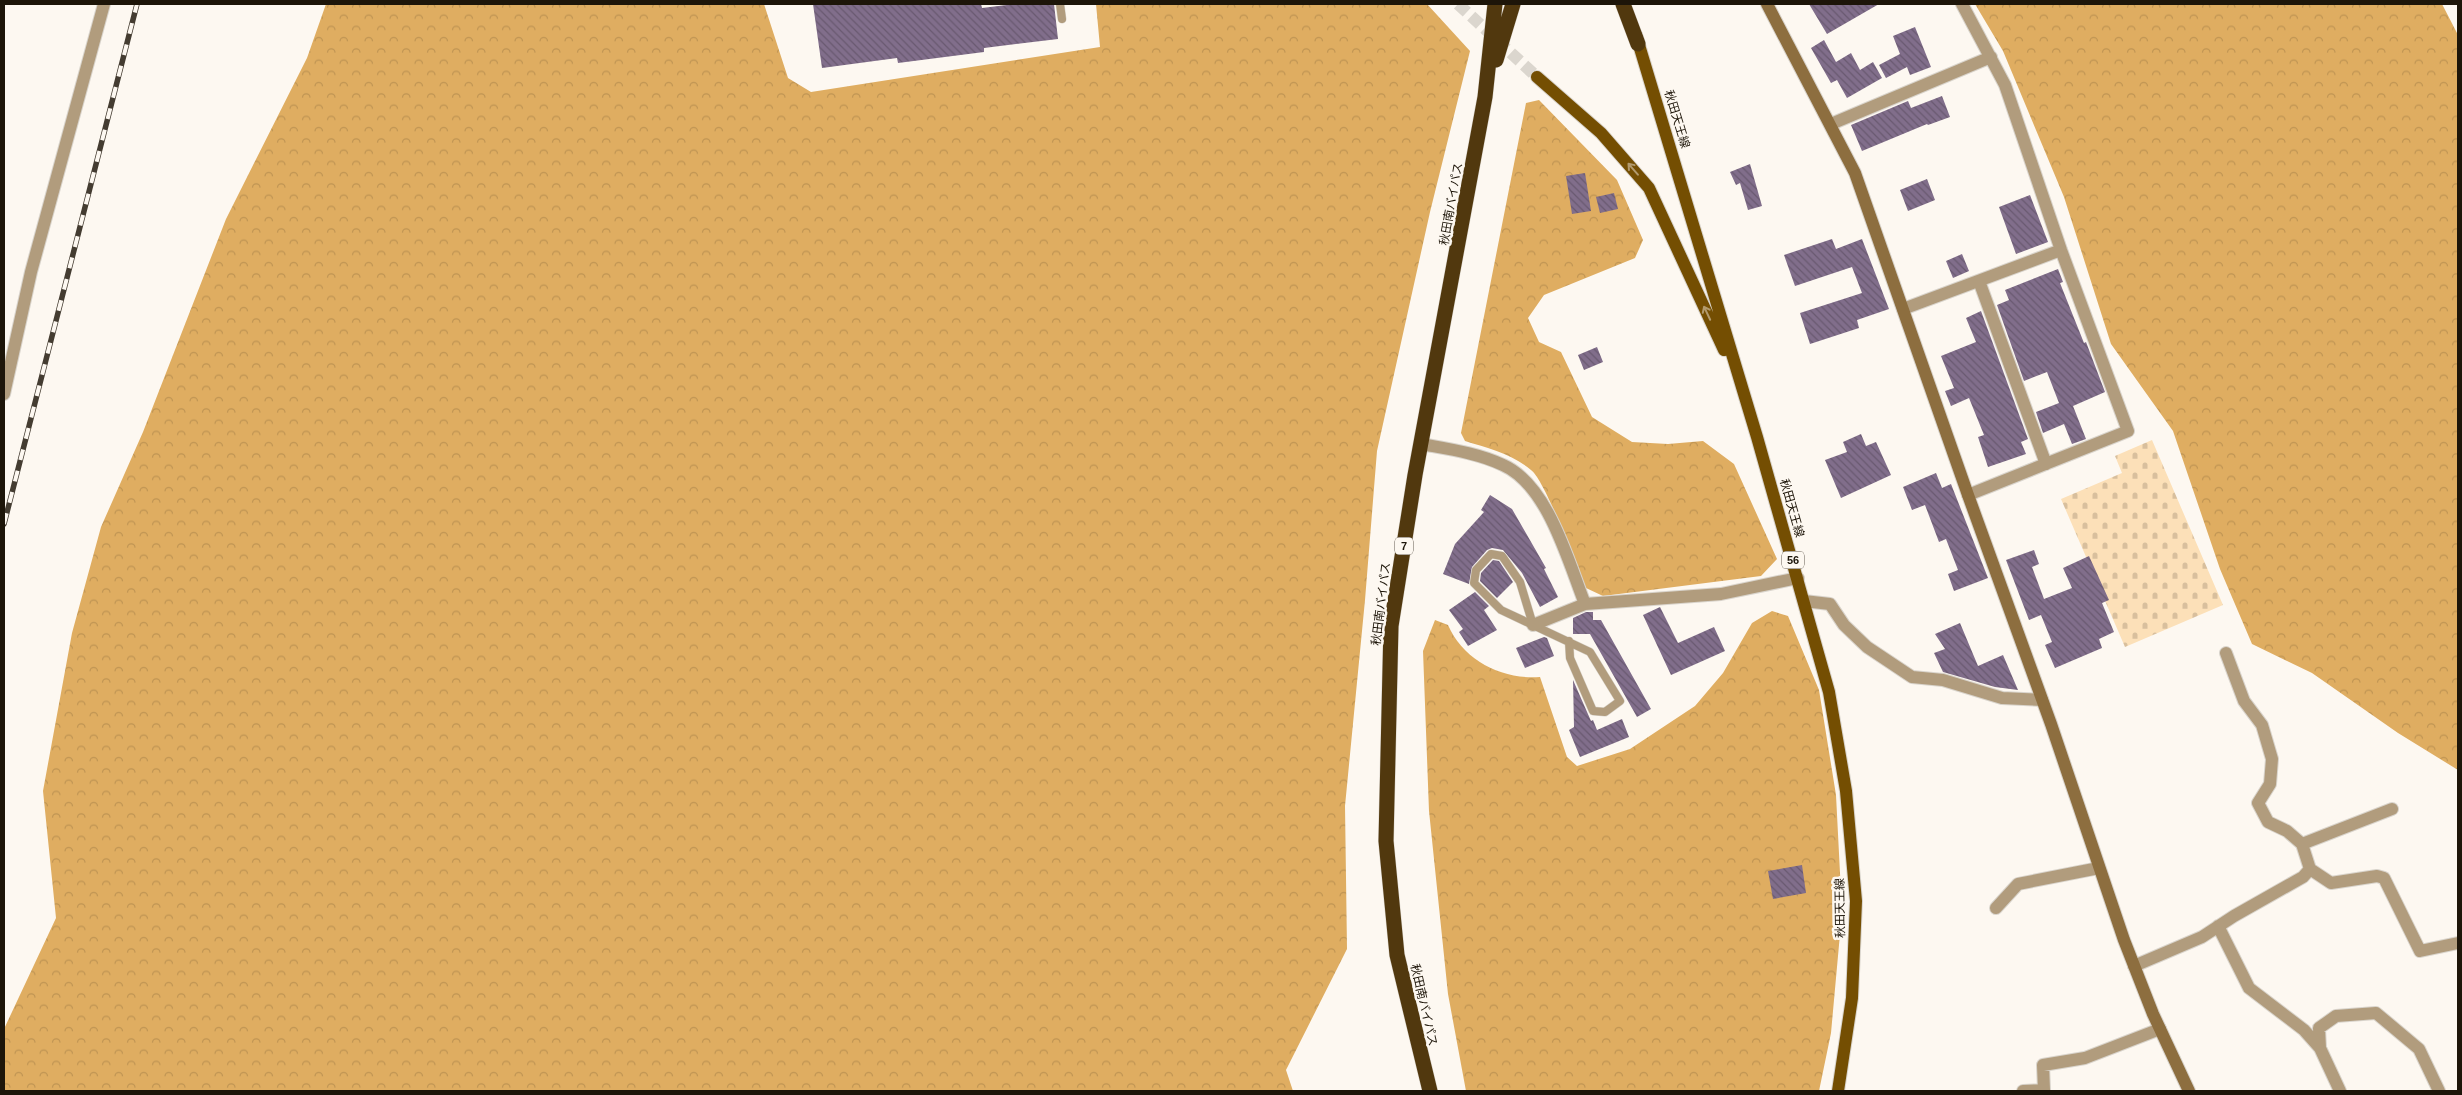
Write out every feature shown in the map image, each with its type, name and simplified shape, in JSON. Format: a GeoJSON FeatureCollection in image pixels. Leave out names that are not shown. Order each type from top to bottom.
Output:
{"type":"FeatureCollection","features":[{"type":"Feature","properties":{"kind":"highway","name":"秋田南バイパス"},"geometry":{"type":"LineString","coordinates":[[1430,1091],[1397,955],[1386,841],[1391,626],[1421,444],[1485,96],[1495,4]]}},
{"type":"Feature","properties":{"kind":"highway"},"geometry":{"type":"LineString","coordinates":[[1485,96],[1513,4]]}},
{"type":"Feature","properties":{"kind":"highway"},"geometry":{"type":"LineString","coordinates":[[1623,4],[1638,44]]}},
{"type":"Feature","properties":{"kind":"main road","name":"秋田天王線"},"geometry":{"type":"LineString","coordinates":[[1629,4],[1638,44],[1662,115],[1798,578],[1829,692],[1846,791],[1856,901],[1852,998],[1838,1091]]}},
{"type":"Feature","properties":{"kind":"main road"},"geometry":{"type":"LineString","coordinates":[[1538,77],[1601,133],[1650,188],[1742,389]]}},
{"type":"Feature","properties":{"kind":"street"},"geometry":{"type":"LineString","coordinates":[[4,394],[31,272],[104,4]]}},
{"type":"Feature","properties":{"kind":"street"},"geometry":{"type":"LineString","coordinates":[[1767,4],[1855,173],[2134,966],[2188,1091]]}},
{"type":"Feature","properties":{"kind":"street"},"geometry":{"type":"LineString","coordinates":[[1962,4],[2005,85],[2061,250],[2128,431],[1968,495]]}},
{"type":"Feature","properties":{"kind":"street"},"geometry":{"type":"LineString","coordinates":[[1831,124],[1991,57]]}},
{"type":"Feature","properties":{"kind":"street"},"geometry":{"type":"LineString","coordinates":[[1903,310],[2061,250]]}},
{"type":"Feature","properties":{"kind":"street"},"geometry":{"type":"LineString","coordinates":[[1979,281],[2046,464]]}},
{"type":"Feature","properties":{"kind":"street"},"geometry":{"type":"LineString","coordinates":[[1421,444],[1450,449],[1504,465],[1527,483],[1548,511],[1585,604]]}},
{"type":"Feature","properties":{"kind":"street"},"geometry":{"type":"LineString","coordinates":[[1533,625],[1585,604],[1721,594],[1798,578]]}},
{"type":"Feature","properties":{"kind":"street"},"geometry":{"type":"LineString","coordinates":[[1804,601],[1830,604],[1844,625],[1867,647],[1912,677],[1943,680],[2002,698],[2042,700]]}},
{"type":"Feature","properties":{"kind":"street"},"geometry":{"type":"LineString","coordinates":[[2226,653],[2244,701],[2262,725],[2272,759],[2270,784],[2258,803],[2268,822],[2287,831],[2302,844],[2310,869],[2331,883],[2377,876],[2384,878],[2420,950],[2458,943]]}},
{"type":"Feature","properties":{"kind":"street"},"geometry":{"type":"LineString","coordinates":[[2302,844],[2392,809]]}},
{"type":"Feature","properties":{"kind":"street"},"geometry":{"type":"LineString","coordinates":[[1996,908],[2018,884],[2099,868]]}},
{"type":"Feature","properties":{"kind":"street"},"geometry":{"type":"LineString","coordinates":[[2134,966],[2202,937],[2303,877],[2310,869]]}},
{"type":"Feature","properties":{"kind":"street"},"geometry":{"type":"LineString","coordinates":[[2218,926],[2249,988],[2304,1030],[2320,1048],[2340,1091]]}},
{"type":"Feature","properties":{"kind":"street"},"geometry":{"type":"LineString","coordinates":[[2320,1048],[2319,1028],[2336,1016],[2376,1013],[2420,1049],[2439,1091]]}},
{"type":"Feature","properties":{"kind":"street"},"geometry":{"type":"LineString","coordinates":[[2023,1091],[2044,1090],[2043,1064],[2086,1058],[2160,1029]]}},
{"type":"Feature","properties":{"kind":"lane"},"geometry":{"type":"LineString","coordinates":[[1060,4],[1062,19]]}},
{"type":"Feature","properties":{"kind":"lane"},"geometry":{"type":"LineString","coordinates":[[1533,625],[1520,582],[1502,556],[1491,554],[1476,570],[1474,582],[1501,610],[1533,625],[1569,641],[1590,652],[1620,701],[1605,712],[1593,711],[1570,658],[1569,641]]}},
{"type":"Feature","properties":{"kind":"green space"},"geometry":{"type":"Polygon","coordinates":[[[326,4],[764,4],[788,78],[811,92],[1100,47],[1096,4],[1427,4],[1470,51],[1430,212],[1377,451],[1345,806],[1347,949],[1286,1070],[1293,1091],[4,1091],[4,1029],[56,918],[43,791],[72,633],[101,527],[143,432],[226,219],[307,58],[326,4]]]}},
{"type":"Feature","properties":{"kind":"green space"},"geometry":{"type":"Polygon","coordinates":[[[1975,4],[2442,4],[2458,35],[2458,770],[2398,733],[2312,673],[2252,644],[2220,569],[2173,431],[2111,344],[2064,197],[2003,51],[1975,4]]]}},
{"type":"Feature","properties":{"kind":"green space"},"geometry":{"type":"Polygon","coordinates":[[[1539,100],[1617,180],[1643,240],[1635,258],[1544,295],[1528,318],[1539,342],[1561,352],[1592,417],[1632,442],[1668,444],[1703,441],[1734,464],[1777,559],[1761,576],[1603,596],[1586,588],[1552,506],[1537,477],[1524,464],[1508,456],[1465,441],[1461,433],[1526,103],[1539,100]]]}},
{"type":"Feature","properties":{"kind":"green space"},"geometry":{"type":"Polygon","coordinates":[[[2152,440],[2223,605],[2125,647],[2061,499],[2122,473],[2115,456],[2152,440]]]}},
{"type":"Feature","properties":{"kind":"green space"},"geometry":{"type":"Polygon","coordinates":[[[1772,611],[1788,616],[1819,690],[1836,795],[1842,912],[1831,1033],[1819,1091],[1466,1091],[1448,994],[1429,811],[1423,651],[1435,620],[1448,625],[1463,648],[1485,665],[1512,675],[1540,677],[1567,757],[1577,766],[1630,749],[1695,706],[1723,673],[1752,623],[1772,611]]]}},
{"type":"Feature","properties":{"kind":"building"},"geometry":{"type":"Polygon","coordinates":[[[813,4],[981,4],[982,8],[1015,4],[1054,4],[1058,39],[984,48],[984,52],[898,63],[897,58],[822,68],[813,4]]]}},
{"type":"Feature","properties":{"kind":"building"},"geometry":{"type":"Polygon","coordinates":[[[1809,4],[1879,4],[1827,34],[1809,4]]]}},
{"type":"Feature","properties":{"kind":"building"},"geometry":{"type":"Polygon","coordinates":[[[1915,27],[1931,67],[1910,75],[1907,67],[1886,78],[1879,65],[1900,54],[1893,36],[1915,27]]]}},
{"type":"Feature","properties":{"kind":"building"},"geometry":{"type":"Polygon","coordinates":[[[1824,40],[1836,62],[1851,53],[1860,70],[1873,62],[1882,78],[1847,98],[1837,80],[1831,83],[1811,48],[1824,40]]]}},
{"type":"Feature","properties":{"kind":"building"},"geometry":{"type":"Polygon","coordinates":[[[1942,96],[1950,117],[1927,124],[1862,151],[1851,125],[1908,101],[1911,108],[1942,96]]]}},
{"type":"Feature","properties":{"kind":"building"},"geometry":{"type":"Polygon","coordinates":[[[1750,164],[1762,206],[1748,210],[1740,183],[1736,185],[1730,172],[1750,164]]]}},
{"type":"Feature","properties":{"kind":"building"},"geometry":{"type":"Polygon","coordinates":[[[1585,173],[1591,211],[1572,214],[1566,176],[1585,173]]]}},
{"type":"Feature","properties":{"kind":"building"},"geometry":{"type":"Polygon","coordinates":[[[1927,179],[1935,200],[1908,211],[1900,190],[1927,179]]]}},
{"type":"Feature","properties":{"kind":"building"},"geometry":{"type":"Polygon","coordinates":[[[1614,193],[1618,209],[1600,213],[1596,197],[1614,193]]]}},
{"type":"Feature","properties":{"kind":"building"},"geometry":{"type":"Polygon","coordinates":[[[2030,195],[2048,242],[2016,254],[1999,207],[2030,195]]]}},
{"type":"Feature","properties":{"kind":"building"},"geometry":{"type":"Polygon","coordinates":[[[1832,239],[1836,249],[1862,239],[1889,309],[1857,320],[1859,328],[1810,344],[1800,313],[1862,293],[1852,267],[1795,286],[1784,255],[1832,239]]]}},
{"type":"Feature","properties":{"kind":"building"},"geometry":{"type":"Polygon","coordinates":[[[1962,254],[1969,271],[1953,278],[1946,261],[1962,254]]]}},
{"type":"Feature","properties":{"kind":"building"},"geometry":{"type":"Polygon","coordinates":[[[2058,269],[2063,282],[2060,283],[2084,343],[2086,342],[2105,392],[2073,406],[2086,439],[2072,444],[2064,424],[2043,433],[2036,412],[2059,403],[2047,372],[2024,381],[1997,305],[2009,300],[2005,290],[2058,269]]]}},
{"type":"Feature","properties":{"kind":"building"},"geometry":{"type":"Polygon","coordinates":[[[1981,311],[2028,439],[2021,442],[2026,454],[1988,467],[1978,437],[1984,435],[1969,398],[1951,406],[1945,391],[1954,388],[1941,356],[1976,342],[1966,318],[1981,311]]]}},
{"type":"Feature","properties":{"kind":"building"},"geometry":{"type":"Polygon","coordinates":[[[1597,347],[1603,362],[1584,370],[1578,355],[1597,347]]]}},
{"type":"Feature","properties":{"kind":"building"},"geometry":{"type":"Polygon","coordinates":[[[1861,434],[1866,446],[1876,442],[1891,475],[1841,498],[1825,460],[1847,452],[1843,442],[1861,434]]]}},
{"type":"Feature","properties":{"kind":"building"},"geometry":{"type":"Polygon","coordinates":[[[1936,473],[1942,488],[1951,484],[1988,578],[1954,591],[1948,574],[1958,570],[1946,539],[1939,542],[1925,505],[1912,510],[1903,487],[1936,473]]]}},
{"type":"Feature","properties":{"kind":"building"},"geometry":{"type":"Polygon","coordinates":[[[1490,495],[1512,509],[1546,568],[1544,569],[1558,597],[1540,607],[1522,573],[1503,550],[1492,548],[1487,550],[1472,567],[1469,584],[1443,574],[1455,544],[1484,512],[1481,510],[1490,495]]]}},
{"type":"Feature","properties":{"kind":"building"},"geometry":{"type":"Polygon","coordinates":[[[2034,550],[2039,564],[2032,567],[2044,599],[2072,588],[2063,568],[2089,556],[2109,600],[2102,603],[2114,632],[2099,639],[2102,648],[2055,668],[2045,645],[2052,642],[2041,615],[2029,620],[2006,560],[2034,550]]]}},
{"type":"Feature","properties":{"kind":"building"},"geometry":{"type":"Polygon","coordinates":[[[1493,560],[1499,561],[1513,582],[1497,598],[1480,581],[1481,573],[1493,560]]]}},
{"type":"Feature","properties":{"kind":"building"},"geometry":{"type":"Polygon","coordinates":[[[1475,592],[1489,606],[1484,610],[1497,630],[1468,646],[1459,632],[1463,629],[1449,610],[1475,592]]]}},
{"type":"Feature","properties":{"kind":"building"},"geometry":{"type":"Polygon","coordinates":[[[1660,607],[1678,643],[1714,627],[1725,651],[1671,675],[1643,615],[1660,607]]]}},
{"type":"Feature","properties":{"kind":"building"},"geometry":{"type":"Polygon","coordinates":[[[1586,612],[1593,612],[1593,620],[1601,620],[1651,709],[1637,717],[1590,634],[1573,634],[1573,618],[1586,612]]]}},
{"type":"Feature","properties":{"kind":"building"},"geometry":{"type":"Polygon","coordinates":[[[1960,623],[1978,666],[2003,655],[2018,690],[1995,687],[1943,672],[1934,653],[1945,649],[1935,634],[1960,623]]]}},
{"type":"Feature","properties":{"kind":"building"},"geometry":{"type":"Polygon","coordinates":[[[1544,637],[1547,638],[1554,656],[1525,668],[1516,648],[1544,637]]]}},
{"type":"Feature","properties":{"kind":"building"},"geometry":{"type":"Polygon","coordinates":[[[1573,680],[1591,721],[1593,720],[1597,730],[1622,719],[1629,737],[1580,757],[1569,730],[1574,727],[1573,680]]]}},
{"type":"Feature","properties":{"kind":"building"},"geometry":{"type":"Polygon","coordinates":[[[1802,865],[1806,893],[1773,899],[1768,871],[1802,865]]]}},
{"type":"Feature","properties":{"kind":"tunnel"},"geometry":{"type":"LineString","coordinates":[[1458,4],[1537,77]]}},
{"type":"Feature","properties":{"kind":"railway"},"geometry":{"type":"LineString","coordinates":[[4,524],[137,4]]}}]}
